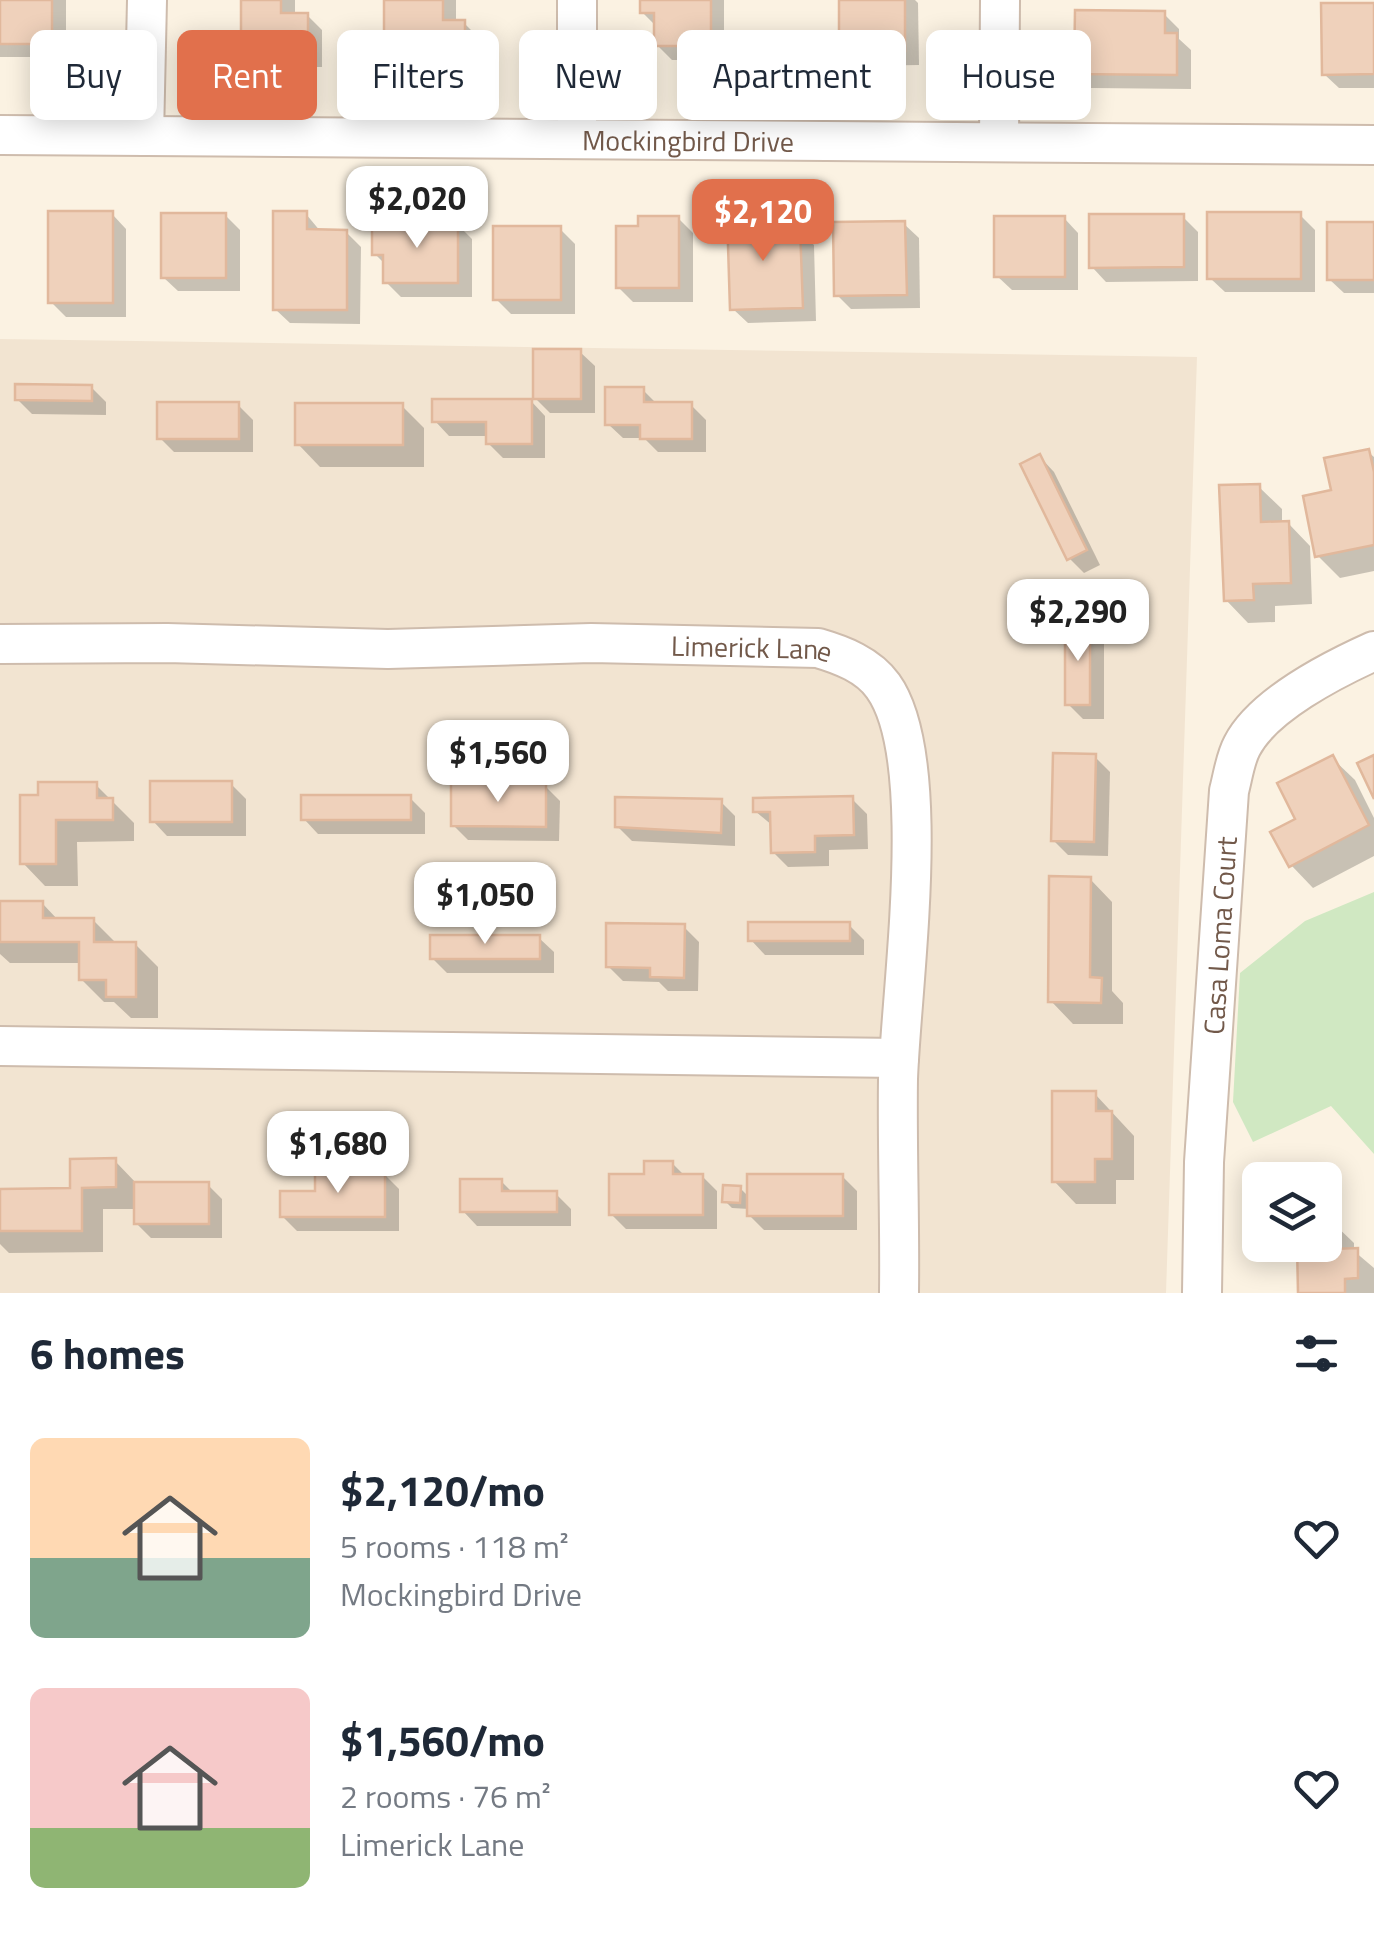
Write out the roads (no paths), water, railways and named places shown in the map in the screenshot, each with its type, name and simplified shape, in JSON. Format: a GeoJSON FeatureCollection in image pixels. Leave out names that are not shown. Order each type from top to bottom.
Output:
{"type":"FeatureCollection","features":[{"type":"Feature","properties":{"kind":"street"},"geometry":{"type":"LineString","coordinates":[[144,136],[147,0]]}},
{"type":"Feature","properties":{"kind":"street"},"geometry":{"type":"LineString","coordinates":[[577,0],[578,139]]}},
{"type":"Feature","properties":{"kind":"street"},"geometry":{"type":"LineString","coordinates":[[999,142],[1000,0]]}},
{"type":"Feature","properties":{"kind":"street","name":"Mockingbird Drive"},"geometry":{"type":"LineString","coordinates":[[0,135],[1374,145]]}},
{"type":"Feature","properties":{"kind":"street","name":"Limerick Lane"},"geometry":{"type":"LineString","coordinates":[[0,644],[167,643],[388,649],[590,643],[818,648],[841,654],[867,670],[884,686],[898,718],[908,758],[912,831],[899,1058],[899,1293]]}},
{"type":"Feature","properties":{"kind":"street","name":"Casa Loma Court"},"geometry":{"type":"LineString","coordinates":[[1202,1293],[1204,1162],[1229,791],[1242,746],[1259,722],[1305,688],[1374,651]]}},
{"type":"Feature","properties":{"kind":"street"},"geometry":{"type":"LineString","coordinates":[[0,1046],[899,1058]]}}]}
